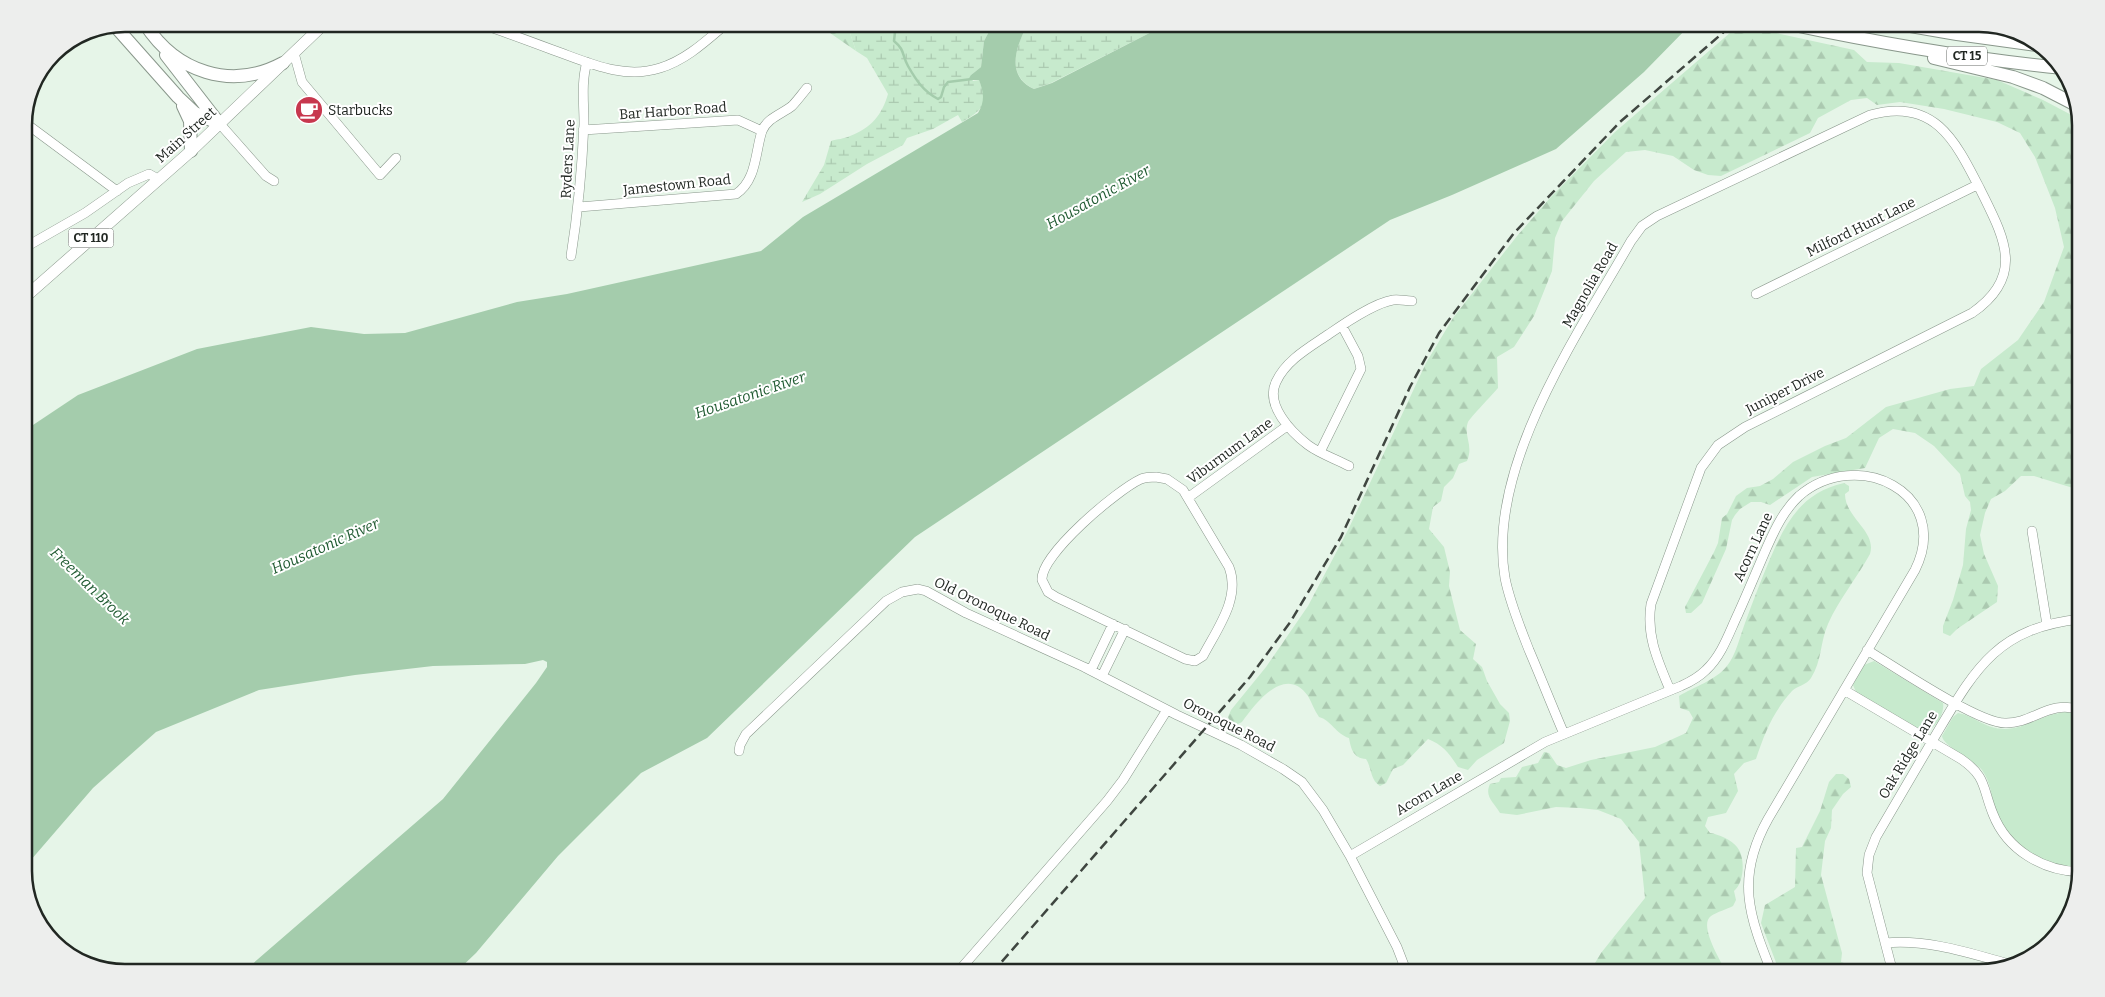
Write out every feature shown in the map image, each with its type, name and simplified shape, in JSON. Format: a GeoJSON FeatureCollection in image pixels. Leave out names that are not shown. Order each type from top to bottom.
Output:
{"type":"FeatureCollection","features":[{"type":"Feature","properties":{"kind":"highway"},"geometry":{"type":"LineString","coordinates":[[121,32],[178,97],[195,113],[220,124]]}},
{"type":"Feature","properties":{"kind":"highway"},"geometry":{"type":"LineString","coordinates":[[150,32],[220,124]]}},
{"type":"Feature","properties":{"kind":"highway","name":"CT 15"},"geometry":{"type":"LineString","coordinates":[[1827,32],[1871,41],[1980,58],[2051,67]]}},
{"type":"Feature","properties":{"kind":"highway","name":"CT 15"},"geometry":{"type":"LineString","coordinates":[[1945,32],[2021,43]]}},
{"type":"Feature","properties":{"kind":"highway"},"geometry":{"type":"LineString","coordinates":[[155,40],[175,58],[215,75],[234,78],[270,70],[283,63]]}},
{"type":"Feature","properties":{"kind":"highway"},"geometry":{"type":"LineString","coordinates":[[1871,41],[1947,62],[2012,77],[2043,88],[2069,102]]}},
{"type":"Feature","properties":{"kind":"highway"},"geometry":{"type":"LineString","coordinates":[[178,97],[190,121],[190,151]]}},
{"type":"Feature","properties":{"kind":"main road","name":"Main Street"},"geometry":{"type":"LineString","coordinates":[[158,179],[220,124],[316,32]]}},
{"type":"Feature","properties":{"kind":"main road","name":"CT 110"},"geometry":{"type":"LineString","coordinates":[[33,290],[158,179]]}},
{"type":"Feature","properties":{"kind":"street"},"geometry":{"type":"LineString","coordinates":[[503,32],[587,62],[625,72],[645,72],[660,68],[700,47],[717,32]]}},
{"type":"Feature","properties":{"kind":"street"},"geometry":{"type":"LineString","coordinates":[[294,53],[302,82],[380,175],[396,158]]}},
{"type":"Feature","properties":{"kind":"street","name":"Ryders Lane"},"geometry":{"type":"LineString","coordinates":[[571,256],[579,207],[584,73],[587,62]]}},
{"type":"Feature","properties":{"kind":"street"},"geometry":{"type":"LineString","coordinates":[[762,132],[770,120],[792,106],[807,88]]}},
{"type":"Feature","properties":{"kind":"street","name":"Magnolia Road"},"geometry":{"type":"LineString","coordinates":[[1564,734],[1517,619],[1508,592],[1503,563],[1505,518],[1517,466],[1541,403],[1636,233],[1642,226],[1657,216],[1870,115],[1889,111],[1918,115],[1943,129],[1956,144],[1978,185]]}},
{"type":"Feature","properties":{"kind":"street","name":"Bar Harbor Road"},"geometry":{"type":"LineString","coordinates":[[583,130],[738,120],[762,132]]}},
{"type":"Feature","properties":{"kind":"street"},"geometry":{"type":"LineString","coordinates":[[220,124],[266,176],[274,181]]}},
{"type":"Feature","properties":{"kind":"street"},"geometry":{"type":"LineString","coordinates":[[33,129],[117,191]]}},
{"type":"Feature","properties":{"kind":"street","name":"Jamestown Road"},"geometry":{"type":"LineString","coordinates":[[579,207],[736,194],[743,188],[755,166],[762,132]]}},
{"type":"Feature","properties":{"kind":"street","name":"Main Street"},"geometry":{"type":"LineString","coordinates":[[33,243],[78,217],[138,177],[149,174],[158,179]]}},
{"type":"Feature","properties":{"kind":"street","name":"Milford Hunt Lane"},"geometry":{"type":"LineString","coordinates":[[1756,294],[1978,185]]}},
{"type":"Feature","properties":{"kind":"street","name":"Juniper Drive"},"geometry":{"type":"LineString","coordinates":[[1670,690],[1654,649],[1649,615],[1654,592],[1701,468],[1718,445],[1734,432],[1972,313],[1989,300],[2003,275],[2006,254],[2001,233],[1978,185]]}},
{"type":"Feature","properties":{"kind":"street"},"geometry":{"type":"LineString","coordinates":[[1349,466],[1309,446],[1287,426],[1274,400],[1275,383],[1286,366],[1342,326],[1387,302],[1395,300],[1412,301]]}},
{"type":"Feature","properties":{"kind":"street"},"geometry":{"type":"LineString","coordinates":[[1320,452],[1361,368],[1358,356],[1342,326]]}},
{"type":"Feature","properties":{"kind":"street","name":"Viburnum Lane"},"geometry":{"type":"LineString","coordinates":[[1189,497],[1287,426]]}},
{"type":"Feature","properties":{"kind":"street","name":"Acorn Lane"},"geometry":{"type":"LineString","coordinates":[[1350,856],[1536,747],[1700,676],[1720,652],[1774,531],[1793,503],[1816,486],[1846,475],[1880,478],[1900,489],[1915,507],[1923,534],[1919,561],[1768,819],[1753,855],[1749,881],[1750,912],[1768,964]]}},
{"type":"Feature","properties":{"kind":"street"},"geometry":{"type":"LineString","coordinates":[[1151,477],[1167,479],[1179,486],[1189,497],[1229,567],[1233,590],[1230,603],[1203,656],[1195,661],[1186,659],[1048,592],[1042,580],[1045,565],[1093,513],[1141,479],[1151,477]]}},
{"type":"Feature","properties":{"kind":"street"},"geometry":{"type":"LineString","coordinates":[[2032,531],[2047,625]]}},
{"type":"Feature","properties":{"kind":"street","name":"Old Oronoque Road"},"geometry":{"type":"LineString","coordinates":[[739,751],[742,740],[757,723],[836,650],[875,610],[902,592],[918,589],[926,591],[982,621],[1091,670],[1167,710]]}},
{"type":"Feature","properties":{"kind":"street","name":"Oak Ridge Lane"},"geometry":{"type":"LineString","coordinates":[[1891,964],[1867,873],[1869,855],[1876,837],[1955,702],[1976,671],[1991,656],[2016,638],[2047,625],[2072,621]]}},
{"type":"Feature","properties":{"kind":"street"},"geometry":{"type":"LineString","coordinates":[[1091,670],[1113,624]]}},
{"type":"Feature","properties":{"kind":"street"},"geometry":{"type":"LineString","coordinates":[[1102,676],[1125,629]]}},
{"type":"Feature","properties":{"kind":"street"},"geometry":{"type":"LineString","coordinates":[[1867,650],[1988,721],[2014,723],[2058,707],[2072,709]]}},
{"type":"Feature","properties":{"kind":"street"},"geometry":{"type":"LineString","coordinates":[[1844,690],[1961,759],[1981,777],[1997,824],[2016,848],[2026,856],[2048,867],[2072,872]]}},
{"type":"Feature","properties":{"kind":"street","name":"Oronoque Road"},"geometry":{"type":"LineString","coordinates":[[965,964],[1108,801],[1167,710],[1248,749],[1302,782],[1323,810],[1350,856],[1392,936],[1403,964]]}},
{"type":"Feature","properties":{"kind":"street"},"geometry":{"type":"LineString","coordinates":[[1886,943],[1927,944],[2001,962]]}},
{"type":"Feature","properties":{"kind":"green space"},"geometry":{"type":"Polygon","coordinates":[[[829,32],[850,32],[856,51],[829,32]]]}},
{"type":"Feature","properties":{"kind":"green space"},"geometry":{"type":"Polygon","coordinates":[[[850,32],[989,32],[984,41],[981,67],[971,75],[973,81],[979,80],[984,101],[975,114],[962,122],[958,115],[933,129],[907,138],[903,145],[867,164],[820,194],[802,202],[824,165],[831,141],[848,137],[870,125],[879,114],[888,94],[867,58],[856,51],[850,32]]]}},
{"type":"Feature","properties":{"kind":"green space"},"geometry":{"type":"Polygon","coordinates":[[[1024,32],[1151,32],[1051,83],[1034,89],[1019,76],[1016,68],[1017,51],[1024,32]]]}},
{"type":"Feature","properties":{"kind":"green space"},"geometry":{"type":"Polygon","coordinates":[[[1731,32],[1772,32],[1854,50],[1867,62],[1899,63],[1997,80],[2072,115],[2072,488],[2034,476],[2021,476],[2005,491],[1991,499],[1985,513],[1980,535],[1984,554],[1998,586],[1997,602],[1957,629],[1950,636],[1943,633],[1943,626],[1963,565],[1966,529],[1971,510],[1970,502],[1965,496],[1960,474],[1934,446],[1915,433],[1893,429],[1879,438],[1865,468],[1812,477],[1770,505],[1761,502],[1751,502],[1740,509],[1732,520],[1726,549],[1702,603],[1691,613],[1686,613],[1685,607],[1718,543],[1722,518],[1727,514],[1736,496],[1747,488],[1760,486],[1773,479],[1793,462],[1846,438],[1886,407],[1950,389],[1974,386],[1981,369],[2018,340],[2044,302],[2064,247],[2055,208],[2035,157],[2020,133],[1997,122],[1944,109],[1900,102],[1877,105],[1867,98],[1851,100],[1818,118],[1810,133],[1721,176],[1708,175],[1694,170],[1673,156],[1645,150],[1626,152],[1594,181],[1562,221],[1555,238],[1552,271],[1534,316],[1514,347],[1497,357],[1498,388],[1468,422],[1469,455],[1467,461],[1459,464],[1453,478],[1444,487],[1441,501],[1433,507],[1429,529],[1444,547],[1450,572],[1449,586],[1460,630],[1476,644],[1473,659],[1482,667],[1487,681],[1500,704],[1509,713],[1510,721],[1504,743],[1477,760],[1468,770],[1458,767],[1445,750],[1428,739],[1403,765],[1393,769],[1386,783],[1380,786],[1374,781],[1366,759],[1358,757],[1353,752],[1349,738],[1319,717],[1308,696],[1299,687],[1290,684],[1281,685],[1263,697],[1242,722],[1236,725],[1231,724],[1228,717],[1231,710],[1266,667],[1308,606],[1349,528],[1426,363],[1453,318],[1517,236],[1550,198],[1615,132],[1731,32]]]}},
{"type":"Feature","properties":{"kind":"green space"},"geometry":{"type":"Polygon","coordinates":[[[1844,483],[1849,486],[1849,491],[1845,494],[1846,503],[1869,538],[1870,554],[1837,606],[1828,624],[1815,672],[1807,682],[1792,691],[1780,707],[1766,731],[1756,759],[1744,763],[1734,774],[1738,791],[1726,813],[1708,817],[1705,826],[1710,833],[1735,844],[1742,857],[1743,864],[1740,882],[1734,891],[1736,900],[1733,906],[1711,916],[1708,921],[1709,935],[1722,964],[1594,964],[1645,898],[1639,842],[1621,819],[1598,810],[1556,807],[1517,815],[1500,813],[1490,799],[1488,789],[1490,784],[1499,782],[1501,778],[1516,777],[1522,767],[1538,763],[1544,752],[1549,753],[1557,765],[1566,768],[1591,760],[1655,747],[1686,733],[1693,718],[1689,711],[1680,708],[1679,696],[1717,675],[1730,662],[1782,533],[1789,521],[1806,502],[1829,488],[1844,483]]]}},
{"type":"Feature","properties":{"kind":"green space"},"geometry":{"type":"Polygon","coordinates":[[[1874,661],[1943,703],[1941,716],[1935,725],[1923,732],[1856,692],[1853,685],[1864,665],[1874,661]]]}},
{"type":"Feature","properties":{"kind":"green space"},"geometry":{"type":"Polygon","coordinates":[[[1958,713],[1986,725],[2005,729],[2022,726],[2061,713],[2072,713],[2072,866],[2041,859],[2019,844],[2002,823],[1987,779],[1982,770],[1947,744],[1942,736],[1953,717],[1958,713]]]}},
{"type":"Feature","properties":{"kind":"green space"},"geometry":{"type":"Polygon","coordinates":[[[1836,774],[1843,774],[1849,779],[1851,787],[1843,794],[1832,810],[1831,828],[1825,841],[1821,875],[1842,953],[1841,962],[1847,964],[1777,964],[1761,923],[1765,905],[1795,887],[1796,848],[1802,847],[1820,811],[1829,782],[1836,774]]]}},
{"type":"Feature","properties":{"kind":"water"},"geometry":{"type":"Polygon","coordinates":[[[989,32],[1024,32],[1017,51],[1016,69],[1025,83],[1034,89],[1052,83],[1151,32],[1683,32],[1644,72],[1556,149],[1390,220],[915,537],[707,738],[641,773],[558,856],[476,953],[464,964],[252,964],[443,799],[536,683],[547,667],[547,662],[543,660],[525,664],[433,666],[355,675],[259,690],[156,732],[93,788],[33,858],[33,425],[78,395],[197,349],[311,327],[364,334],[405,333],[517,302],[567,294],[761,251],[803,217],[978,113],[983,101],[981,85],[979,80],[968,80],[981,67],[984,41],[989,32]]]}},
{"type":"Feature","properties":{"kind":"waterway"},"geometry":{"type":"LineString","coordinates":[[895,32],[894,41],[902,50],[911,71],[920,85],[933,96],[938,99],[941,97],[944,87],[948,82],[972,79]]}},
{"type":"Feature","properties":{"kind":"railway"},"geometry":{"type":"LineString","coordinates":[[1000,964],[1250,677],[1291,621],[1341,537],[1410,387],[1439,333],[1514,233],[1620,122],[1724,32]]}},
{"type":"Feature","properties":{"kind":"place","name":"Starbucks"},"geometry":{"type":"Point","coordinates":[309,110]}},
{"type":"Feature","properties":{"kind":"water label","name":"Housatonic River"},"geometry":{"type":"Point","coordinates":[1098,197]}},
{"type":"Feature","properties":{"kind":"water label","name":"Housatonic River"},"geometry":{"type":"Point","coordinates":[750,395]}},
{"type":"Feature","properties":{"kind":"water label","name":"Housatonic River"},"geometry":{"type":"Point","coordinates":[325,546]}},
{"type":"Feature","properties":{"kind":"water label","name":"Freeman Brook"},"geometry":{"type":"Point","coordinates":[90,586]}}]}
